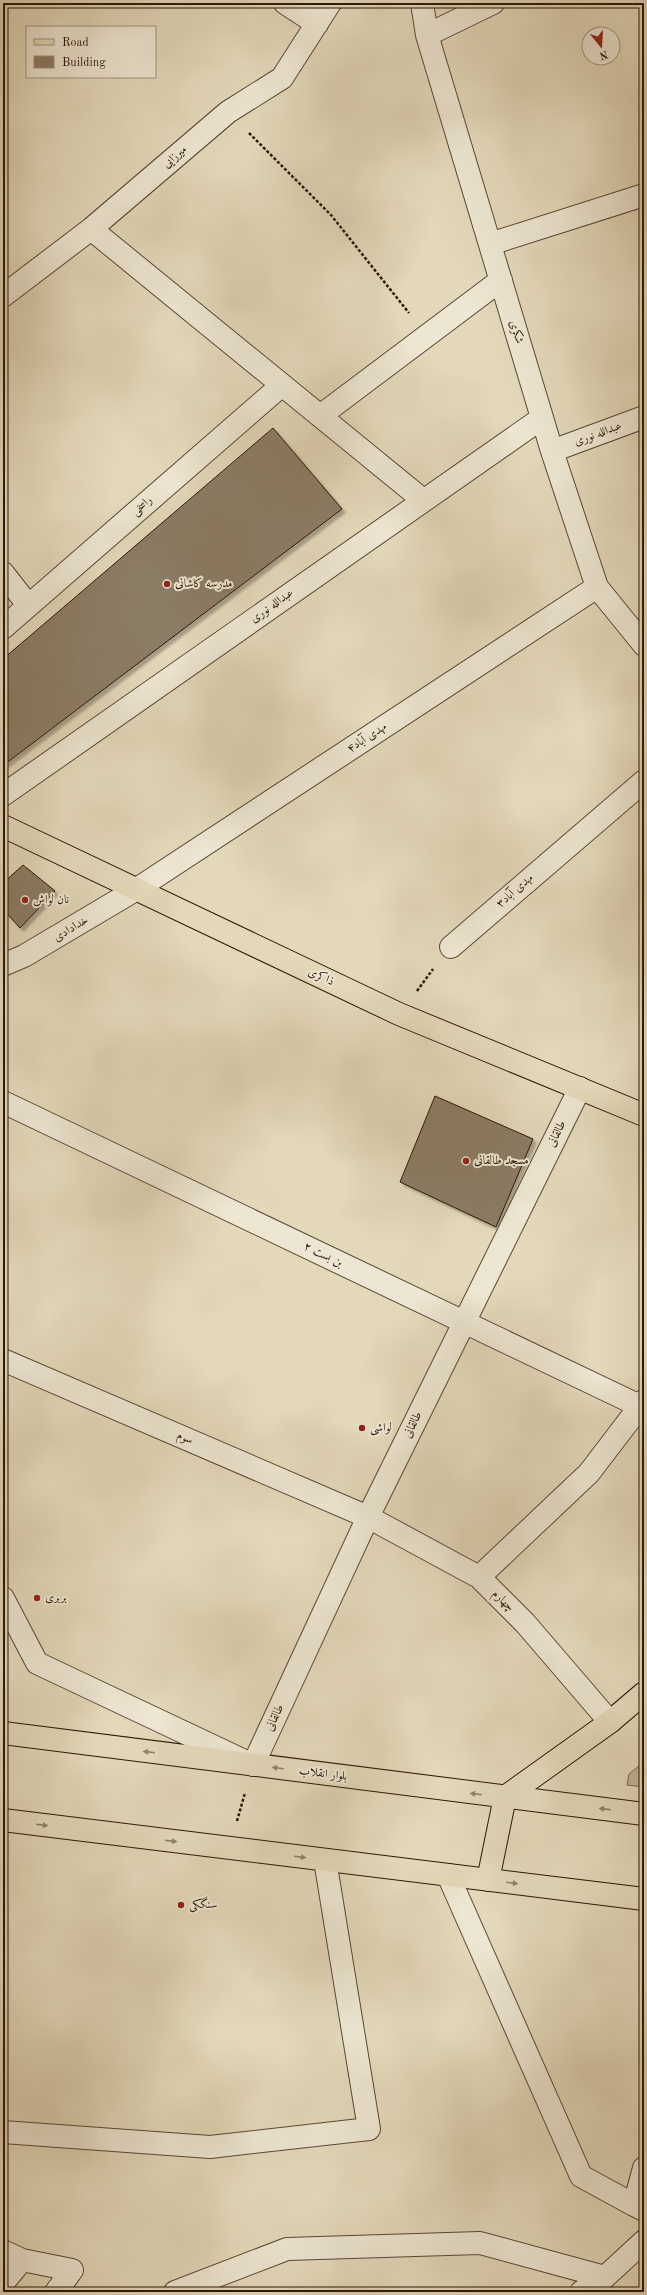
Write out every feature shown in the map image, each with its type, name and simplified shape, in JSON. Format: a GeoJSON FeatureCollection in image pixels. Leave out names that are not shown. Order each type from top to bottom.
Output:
{"type":"FeatureCollection","features":[{"type":"Feature","properties":{"kind":"main road","name":"ذاکری"},"geometry":{"type":"LineString","coordinates":[[3,826],[399,1014],[644,1115]]}},
{"type":"Feature","properties":{"kind":"main road"},"geometry":{"type":"LineString","coordinates":[[488,1880],[505,1797],[610,1722],[644,1693]]}},
{"type":"Feature","properties":{"kind":"main road","name":"بلوار انقلاب"},"geometry":{"type":"LineString","coordinates":[[3,1733],[644,1814]]}},
{"type":"Feature","properties":{"kind":"main road"},"geometry":{"type":"LineString","coordinates":[[3,1820],[644,1899]]}},
{"type":"Feature","properties":{"kind":"street"},"geometry":{"type":"LineString","coordinates":[[285,3],[317,24]]}},
{"type":"Feature","properties":{"kind":"street","name":"میرزایی"},"geometry":{"type":"LineString","coordinates":[[3,296],[91,229],[228,112],[282,78],[330,3]]}},
{"type":"Feature","properties":{"kind":"street","name":"شکری"},"geometry":{"type":"LineString","coordinates":[[422,3],[427,35],[552,451],[597,587],[644,645]]}},
{"type":"Feature","properties":{"kind":"street"},"geometry":{"type":"LineString","coordinates":[[427,35],[494,3]]}},
{"type":"Feature","properties":{"kind":"street"},"geometry":{"type":"LineString","coordinates":[[490,244],[644,195]]}},
{"type":"Feature","properties":{"kind":"street"},"geometry":{"type":"LineString","coordinates":[[91,229],[423,500]]}},
{"type":"Feature","properties":{"kind":"street"},"geometry":{"type":"LineString","coordinates":[[320,416],[501,280]]}},
{"type":"Feature","properties":{"kind":"street","name":"راسخی"},"geometry":{"type":"LineString","coordinates":[[3,628],[282,385]]}},
{"type":"Feature","properties":{"kind":"street","name":"عبدالله نوری"},"geometry":{"type":"LineString","coordinates":[[552,451],[644,417]]}},
{"type":"Feature","properties":{"kind":"street","name":"عبدالله نوری"},"geometry":{"type":"LineString","coordinates":[[3,795],[542,418]]}},
{"type":"Feature","properties":{"kind":"street"},"geometry":{"type":"LineString","coordinates":[[3,573],[28,605]]}},
{"type":"Feature","properties":{"kind":"street","name":"مهدی آباد۴"},"geometry":{"type":"LineString","coordinates":[[137,889],[597,587]]}},
{"type":"Feature","properties":{"kind":"street","name":"مهدی آباد۳"},"geometry":{"type":"LineString","coordinates":[[451,947],[644,781]]}},
{"type":"Feature","properties":{"kind":"street","name":"خدادادی"},"geometry":{"type":"LineString","coordinates":[[3,965],[24,956],[137,889]]}},
{"type":"Feature","properties":{"kind":"street","name":"طالقانی"},"geometry":{"type":"LineString","coordinates":[[253,1765],[368,1517],[580,1088]]}},
{"type":"Feature","properties":{"kind":"street","name":"بن بست ۲"},"geometry":{"type":"LineString","coordinates":[[3,1102],[464,1322],[643,1405]]}},
{"type":"Feature","properties":{"kind":"street","name":"سوم"},"geometry":{"type":"LineString","coordinates":[[3,1360],[368,1517]]}},
{"type":"Feature","properties":{"kind":"street"},"geometry":{"type":"LineString","coordinates":[[479,1577],[589,1473],[643,1405]]}},
{"type":"Feature","properties":{"kind":"street","name":"چهارم"},"geometry":{"type":"LineString","coordinates":[[368,1517],[479,1577],[525,1623],[610,1722]]}},
{"type":"Feature","properties":{"kind":"street"},"geometry":{"type":"LineString","coordinates":[[3,1598],[37,1663],[253,1765]]}},
{"type":"Feature","properties":{"kind":"street"},"geometry":{"type":"LineString","coordinates":[[3,2132],[210,2147],[369,2129],[325,1860]]}},
{"type":"Feature","properties":{"kind":"street"},"geometry":{"type":"LineString","coordinates":[[448,1875],[581,2176],[639,2208],[644,2168]]}},
{"type":"Feature","properties":{"kind":"street"},"geometry":{"type":"LineString","coordinates":[[581,2292],[605,2277],[644,2242]]}},
{"type":"Feature","properties":{"kind":"street"},"geometry":{"type":"LineString","coordinates":[[175,2292],[287,2249],[480,2243],[605,2277]]}},
{"type":"Feature","properties":{"kind":"street"},"geometry":{"type":"LineString","coordinates":[[3,2251],[22,2260],[72,2270],[56,2292]]}},
{"type":"Feature","properties":{"kind":"street"},"geometry":{"type":"LineString","coordinates":[[3,2283],[22,2260]]}},
{"type":"Feature","properties":{"kind":"path"},"geometry":{"type":"LineString","coordinates":[[228,112],[331,215],[427,335]]}},
{"type":"Feature","properties":{"kind":"path"},"geometry":{"type":"LineString","coordinates":[[399,1014],[451,947]]}},
{"type":"Feature","properties":{"kind":"path"},"geometry":{"type":"LineString","coordinates":[[230,1848],[253,1765]]}},
{"type":"Feature","properties":{"kind":"shaded area"},"geometry":{"type":"Polygon","coordinates":[[[644,1762],[644,1787],[627,1785],[629,1774],[644,1762]]]}},
{"type":"Feature","properties":{"kind":"building","name":"مدرسه کاشانی"},"geometry":{"type":"Polygon","coordinates":[[[273,428],[342,509],[5,764],[3,763],[3,659],[273,428]]]}},
{"type":"Feature","properties":{"kind":"building","name":"نان لواش"},"geometry":{"type":"Polygon","coordinates":[[[23,865],[55,891],[20,928],[3,909],[3,883],[23,865]]]}},
{"type":"Feature","properties":{"kind":"building","name":"مسجد طالقانی"},"geometry":{"type":"Polygon","coordinates":[[[435,1096],[533,1139],[496,1227],[400,1182],[435,1096]]]}},
{"type":"Feature","properties":{"kind":"place","name":"مدرسه کاشانی"},"geometry":{"type":"Point","coordinates":[167,584]}},
{"type":"Feature","properties":{"kind":"place","name":"نان لواش"},"geometry":{"type":"Point","coordinates":[25,900]}},
{"type":"Feature","properties":{"kind":"place","name":"مسجد طالقانی"},"geometry":{"type":"Point","coordinates":[466,1161]}},
{"type":"Feature","properties":{"kind":"place","name":"لواشی"},"geometry":{"type":"Point","coordinates":[362,1428]}},
{"type":"Feature","properties":{"kind":"place","name":"بربری"},"geometry":{"type":"Point","coordinates":[37,1598]}},
{"type":"Feature","properties":{"kind":"place","name":"سنگکی"},"geometry":{"type":"Point","coordinates":[181,1905]}}]}
